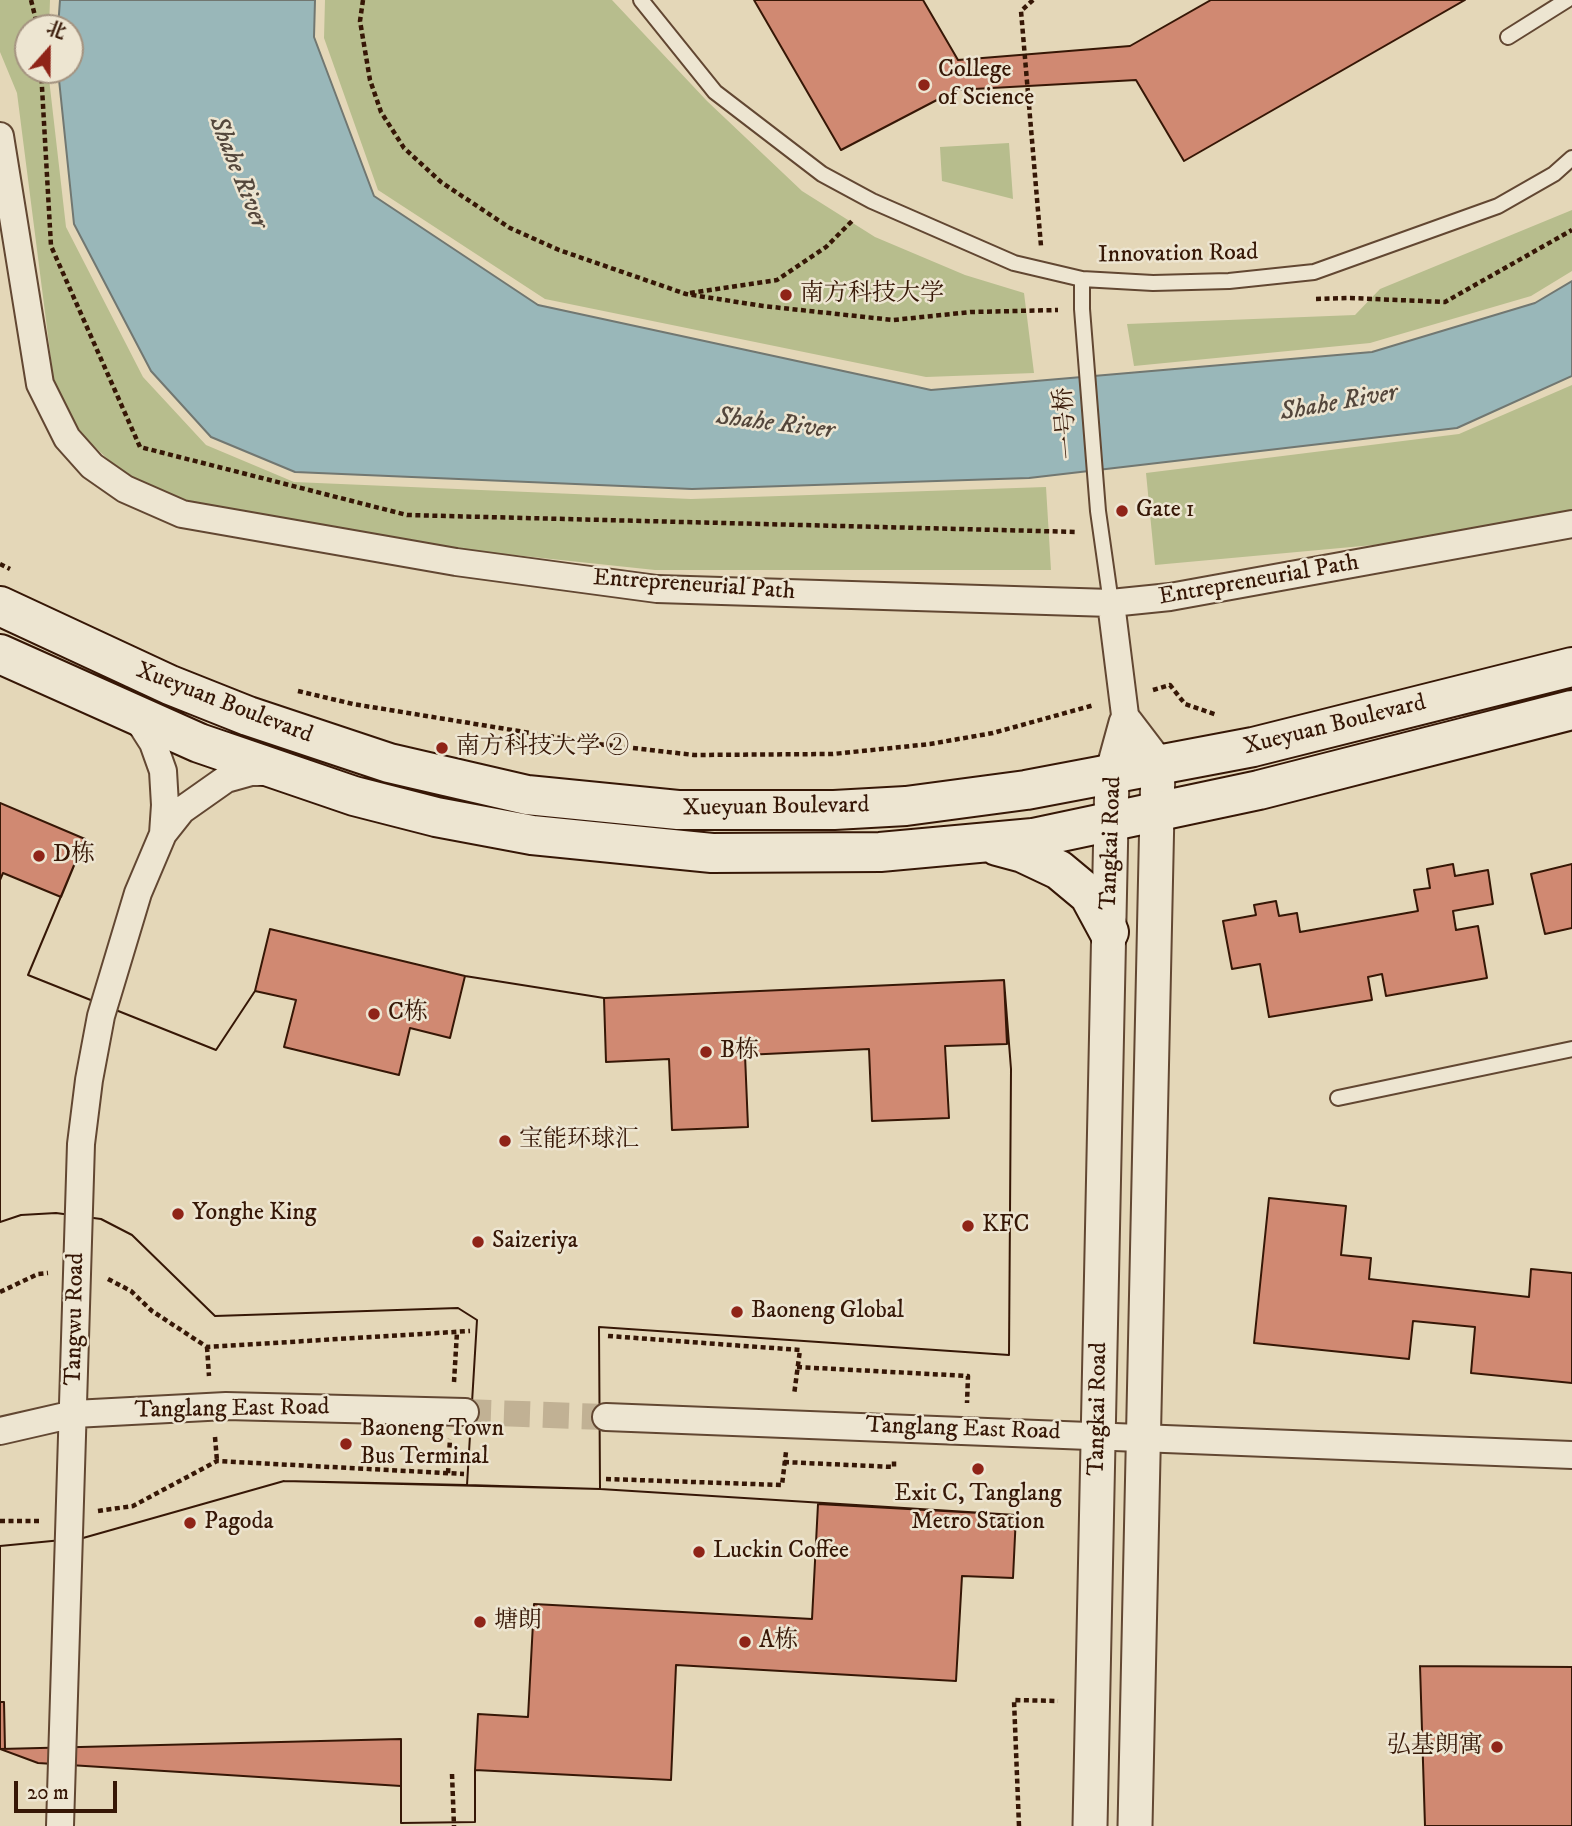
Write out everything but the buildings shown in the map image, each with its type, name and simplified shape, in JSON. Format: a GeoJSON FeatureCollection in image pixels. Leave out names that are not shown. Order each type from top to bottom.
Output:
{"type":"FeatureCollection","features":[{"type":"Feature","properties":{"kind":"main road","name":"Xueyuan Boulevard"},"geometry":{"type":"LineString","coordinates":[[0,606],[108,658],[248,716],[389,763],[527,794],[678,810],[834,810],[971,799],[1253,747],[1572,667]]}},
{"type":"Feature","properties":{"kind":"main road","name":"Xueyuan Boulevard"},"geometry":{"type":"LineString","coordinates":[[0,654],[137,718],[277,772],[354,796],[436,817],[532,835],[620,846],[793,855],[880,852],[1033,838],[1259,790],[1572,710]]}},
{"type":"Feature","properties":{"kind":"main road"},"geometry":{"type":"LineString","coordinates":[[989,844],[1023,853],[1059,870],[1089,895],[1109,932]]}},
{"type":"Feature","properties":{"kind":"street","name":"Entrepreneurial Path"},"geometry":{"type":"LineString","coordinates":[[0,136],[40,384],[67,438],[92,466],[125,489],[182,514],[456,562],[657,589],[1111,603],[1170,597],[1572,524]]}},
{"type":"Feature","properties":{"kind":"street"},"geometry":{"type":"LineString","coordinates":[[1111,603],[1126,723]]}},
{"type":"Feature","properties":{"kind":"street","name":"Tangwu Road"},"geometry":{"type":"LineString","coordinates":[[58,1822],[74,1414],[81,1144],[96,1042],[117,954],[163,834],[163,771],[153,743],[137,718]]}},
{"type":"Feature","properties":{"kind":"street","name":"Tangkai Road"},"geometry":{"type":"LineString","coordinates":[[1126,723],[1158,765],[1135,1826]]}},
{"type":"Feature","properties":{"kind":"street","name":"Tangkai Road"},"geometry":{"type":"LineString","coordinates":[[1090,1826],[1112,774],[1126,723]]}},
{"type":"Feature","properties":{"kind":"street","name":"Tangwu Road"},"geometry":{"type":"LineString","coordinates":[[163,834],[182,810],[226,779],[251,772],[277,772]]}},
{"type":"Feature","properties":{"kind":"street","name":"Tanglang East Road"},"geometry":{"type":"LineString","coordinates":[[0,1431],[74,1414],[226,1406],[465,1412]]}},
{"type":"Feature","properties":{"kind":"street","name":"Tanglang East Road"},"geometry":{"type":"LineString","coordinates":[[606,1417],[1143,1436],[1572,1455]]}},
{"type":"Feature","properties":{"kind":"lane","name":"Innovation Road"},"geometry":{"type":"LineString","coordinates":[[641,0],[715,92],[822,174],[872,201],[1014,263],[1082,279],[1153,283],[1230,281],[1314,272],[1498,206],[1553,174],[1572,158]]}},
{"type":"Feature","properties":{"kind":"lane"},"geometry":{"type":"LineString","coordinates":[[1508,37],[1567,0]]}},
{"type":"Feature","properties":{"kind":"lane","name":"一号桥"},"geometry":{"type":"LineString","coordinates":[[1082,279],[1082,309],[1100,533],[1111,603]]}},
{"type":"Feature","properties":{"kind":"lane"},"geometry":{"type":"LineString","coordinates":[[1339,1098],[1572,1049]]}},
{"type":"Feature","properties":{"kind":"path"},"geometry":{"type":"LineString","coordinates":[[363,0],[360,21],[370,80],[382,112],[404,148],[441,183],[510,228],[559,250],[686,294],[763,306],[892,320],[971,312],[1082,309]]}},
{"type":"Feature","properties":{"kind":"path"},"geometry":{"type":"LineString","coordinates":[[1033,0],[1021,11],[1043,271]]}},
{"type":"Feature","properties":{"kind":"path"},"geometry":{"type":"LineString","coordinates":[[42,84],[51,246],[140,447],[407,515],[1100,533]]}},
{"type":"Feature","properties":{"kind":"path"},"geometry":{"type":"LineString","coordinates":[[686,294],[777,280],[826,247],[872,201]]}},
{"type":"Feature","properties":{"kind":"path"},"geometry":{"type":"LineString","coordinates":[[1311,300],[1350,298],[1445,302],[1572,230]]}},
{"type":"Feature","properties":{"kind":"path"},"geometry":{"type":"LineString","coordinates":[[0,564],[18,573]]}},
{"type":"Feature","properties":{"kind":"path"},"geometry":{"type":"LineString","coordinates":[[287,687],[353,704],[426,713],[598,744],[695,755],[833,754],[930,744],[993,733],[1071,711]]}},
{"type":"Feature","properties":{"kind":"path"},"geometry":{"type":"LineString","coordinates":[[0,1292],[38,1273],[77,1271],[105,1278],[131,1291],[152,1311],[207,1347],[470,1331]]}},
{"type":"Feature","properties":{"kind":"path"},"geometry":{"type":"LineString","coordinates":[[797,1367],[968,1376]]}},
{"type":"Feature","properties":{"kind":"path"},"geometry":{"type":"LineString","coordinates":[[0,1521],[40,1521],[133,1506],[217,1461],[464,1474]]}},
{"type":"Feature","properties":{"kind":"path"},"geometry":{"type":"LineString","coordinates":[[784,1462],[894,1467]]}},
{"type":"Feature","properties":{"kind":"path"},"geometry":{"type":"LineString","coordinates":[[1019,1826],[1014,1700],[1092,1702]]}},
{"type":"Feature","properties":{"kind":"path"},"geometry":{"type":"LineString","coordinates":[[452,1774],[454,1826]]}},
{"type":"Feature","properties":{"kind":"green space"},"geometry":{"type":"Polygon","coordinates":[[[0,0],[50,0],[50,14],[14,14],[14,84],[50,84],[66,227],[143,377],[206,445],[294,482],[691,499],[1046,487],[1051,570],[655,570],[457,549],[182,501],[129,479],[80,433],[54,383],[17,93],[0,52],[0,0]]]}},
{"type":"Feature","properties":{"kind":"green space"},"geometry":{"type":"Polygon","coordinates":[[[325,0],[612,0],[707,101],[802,191],[875,237],[965,275],[1024,293],[1034,373],[926,377],[545,299],[378,190],[324,38],[325,0]]]}},
{"type":"Feature","properties":{"kind":"green space"},"geometry":{"type":"Polygon","coordinates":[[[1009,143],[1013,199],[942,181],[940,147],[1009,143]]]}},
{"type":"Feature","properties":{"kind":"green space"},"geometry":{"type":"Polygon","coordinates":[[[1572,210],[1572,271],[1531,296],[1370,343],[1134,366],[1127,324],[1355,315],[1380,289],[1572,210]]]}},
{"type":"Feature","properties":{"kind":"green space"},"geometry":{"type":"Polygon","coordinates":[[[1572,385],[1572,511],[1461,537],[1155,565],[1146,473],[1459,434],[1572,385]]]}},
{"type":"Feature","properties":{"kind":"water","name":"Shahe River"},"geometry":{"type":"Polygon","coordinates":[[[60,0],[315,0],[314,37],[374,196],[538,305],[931,390],[1372,352],[1535,303],[1572,281],[1572,376],[1457,428],[1029,478],[692,489],[295,472],[211,437],[151,371],[74,224],[59,84],[84,84],[84,14],[59,14],[60,0]]]}},
{"type":"Feature","properties":{"kind":"tunnel"},"geometry":{"type":"LineString","coordinates":[[465,1412],[606,1417]]}},
{"type":"Feature","properties":{"kind":"place","name":"College of Science"},"geometry":{"type":"Point","coordinates":[924,85]}},
{"type":"Feature","properties":{"kind":"place","name":"南方科技大学"},"geometry":{"type":"Point","coordinates":[786,295]}},
{"type":"Feature","properties":{"kind":"place","name":"Gate 1"},"geometry":{"type":"Point","coordinates":[1122,511]}},
{"type":"Feature","properties":{"kind":"place","name":"南方科技大学 ②"},"geometry":{"type":"Point","coordinates":[442,748]}},
{"type":"Feature","properties":{"kind":"place","name":"D栋"},"geometry":{"type":"Point","coordinates":[39,856]}},
{"type":"Feature","properties":{"kind":"place","name":"C栋"},"geometry":{"type":"Point","coordinates":[374,1014]}},
{"type":"Feature","properties":{"kind":"place","name":"B栋"},"geometry":{"type":"Point","coordinates":[706,1052]}},
{"type":"Feature","properties":{"kind":"place","name":"宝能环球汇"},"geometry":{"type":"Point","coordinates":[505,1141]}},
{"type":"Feature","properties":{"kind":"place","name":"Yonghe King"},"geometry":{"type":"Point","coordinates":[178,1214]}},
{"type":"Feature","properties":{"kind":"place","name":"KFC"},"geometry":{"type":"Point","coordinates":[968,1226]}},
{"type":"Feature","properties":{"kind":"place","name":"Saizeriya"},"geometry":{"type":"Point","coordinates":[478,1242]}},
{"type":"Feature","properties":{"kind":"place","name":"Baoneng Global"},"geometry":{"type":"Point","coordinates":[737,1312]}},
{"type":"Feature","properties":{"kind":"place","name":"Baoneng Town Bus Terminal"},"geometry":{"type":"Point","coordinates":[346,1444]}},
{"type":"Feature","properties":{"kind":"place","name":"Exit C, Tanglang Metro Station"},"geometry":{"type":"Point","coordinates":[978,1469]}},
{"type":"Feature","properties":{"kind":"place","name":"Pagoda"},"geometry":{"type":"Point","coordinates":[190,1523]}},
{"type":"Feature","properties":{"kind":"place","name":"Luckin Coffee"},"geometry":{"type":"Point","coordinates":[699,1552]}},
{"type":"Feature","properties":{"kind":"place","name":"塘朗"},"geometry":{"type":"Point","coordinates":[480,1622]}},
{"type":"Feature","properties":{"kind":"place","name":"A栋"},"geometry":{"type":"Point","coordinates":[745,1642]}},
{"type":"Feature","properties":{"kind":"place","name":"弘基朗寓"},"geometry":{"type":"Point","coordinates":[1497,1747]}}]}
